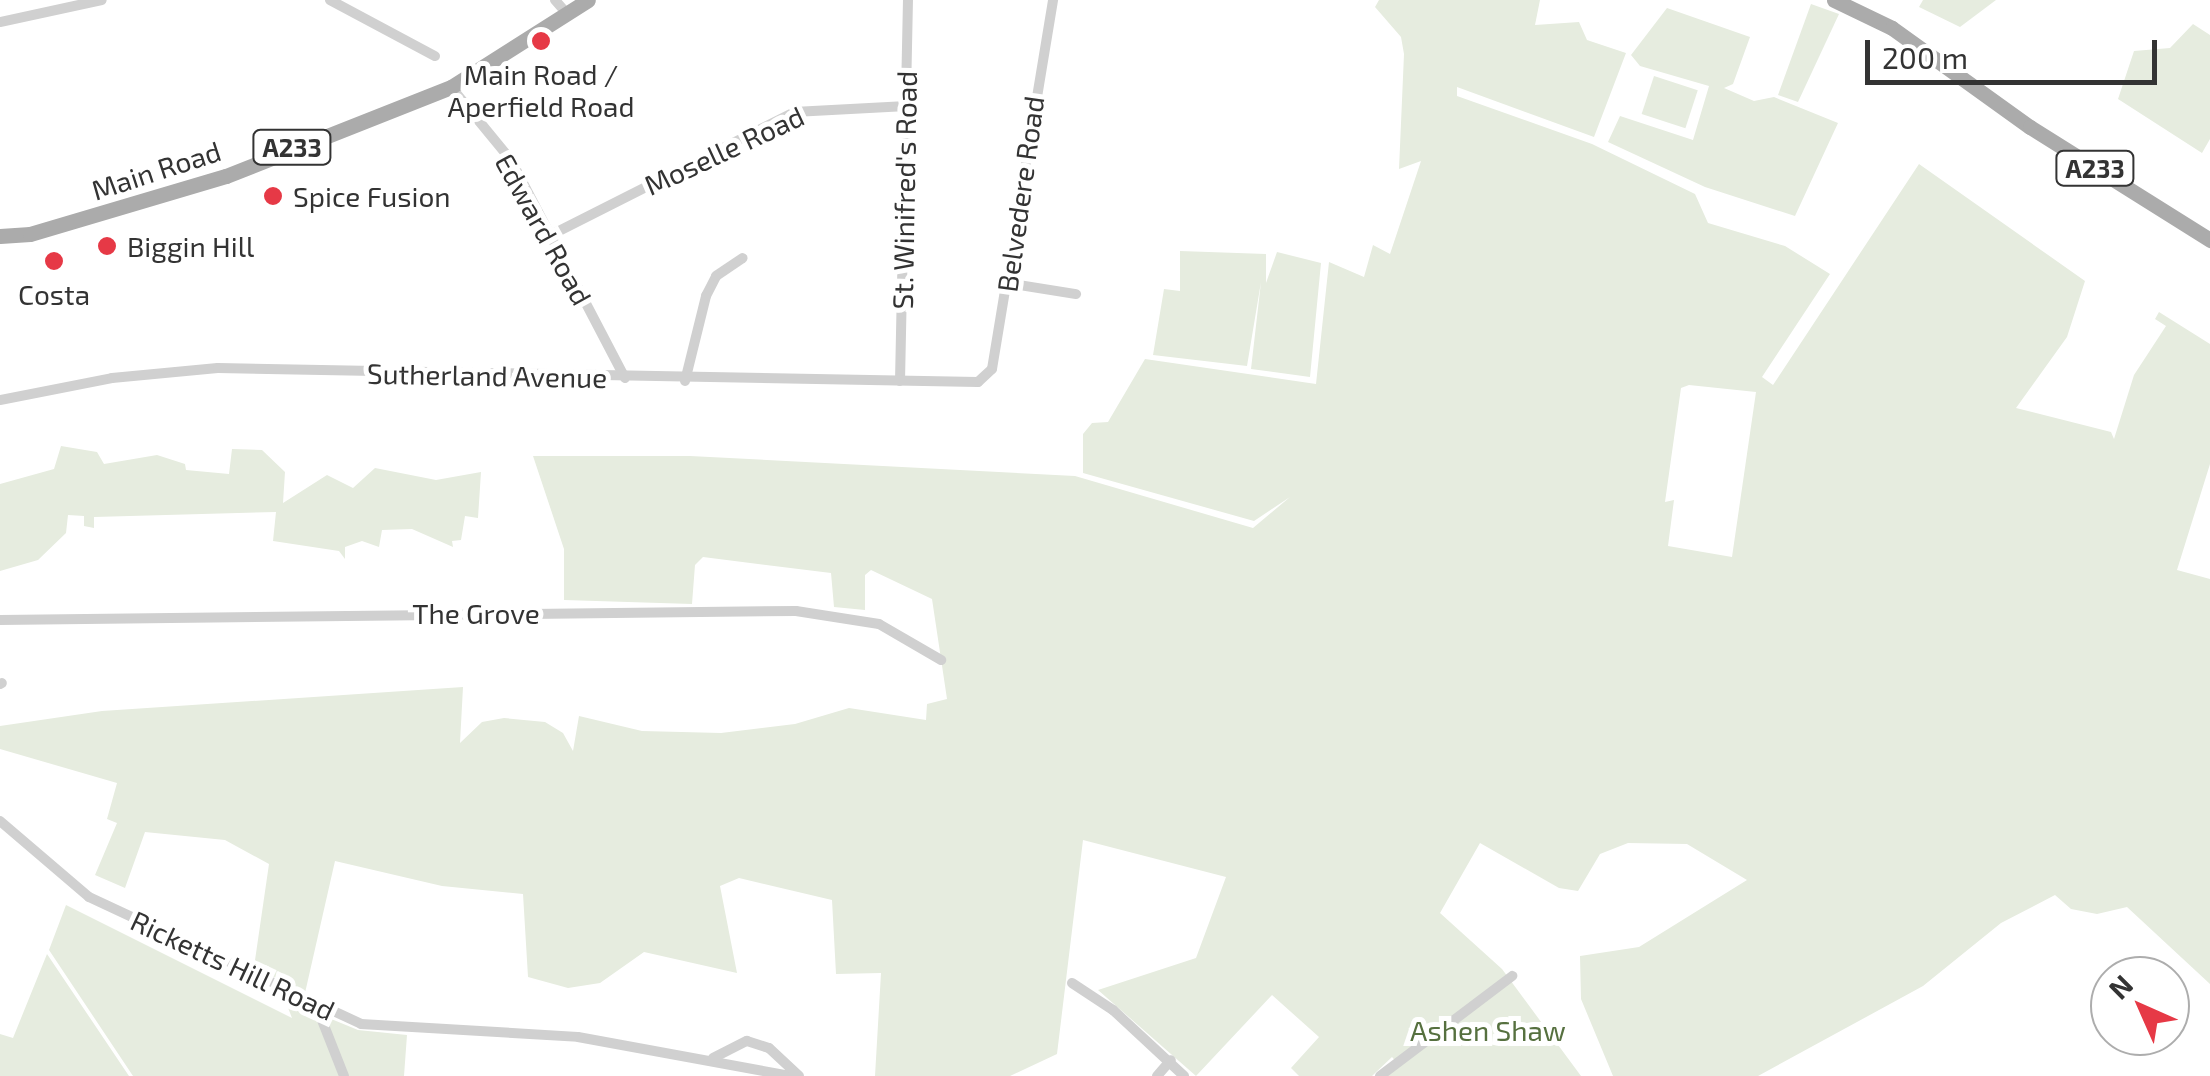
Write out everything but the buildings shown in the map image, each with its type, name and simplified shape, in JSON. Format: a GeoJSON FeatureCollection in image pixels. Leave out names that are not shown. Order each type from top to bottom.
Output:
{"type":"FeatureCollection","features":[{"type":"Feature","properties":{"kind":"main road","name":"Main Road"},"geometry":{"type":"LineString","coordinates":[[0,236],[46,230],[226,176],[451,88],[588,0]]}},
{"type":"Feature","properties":{"kind":"main road","name":"A233"},"geometry":{"type":"LineString","coordinates":[[1834,0],[1892,28],[2030,127],[2210,240]]}},
{"type":"Feature","properties":{"kind":"street"},"geometry":{"type":"LineString","coordinates":[[0,22],[102,0]]}},
{"type":"Feature","properties":{"kind":"street"},"geometry":{"type":"LineString","coordinates":[[330,0],[435,56]]}},
{"type":"Feature","properties":{"kind":"street"},"geometry":{"type":"LineString","coordinates":[[555,0],[567,14]]}},
{"type":"Feature","properties":{"kind":"street","name":"St. Winifred's Road"},"geometry":{"type":"LineString","coordinates":[[900,381],[908,0]]}},
{"type":"Feature","properties":{"kind":"street","name":"Belvedere Road"},"geometry":{"type":"LineString","coordinates":[[978,382],[992,369],[1053,0]]}},
{"type":"Feature","properties":{"kind":"street","name":"Edward Road"},"geometry":{"type":"LineString","coordinates":[[451,88],[511,160],[625,378]]}},
{"type":"Feature","properties":{"kind":"street","name":"Moselle Road"},"geometry":{"type":"LineString","coordinates":[[551,234],[794,112],[906,106]]}},
{"type":"Feature","properties":{"kind":"street"},"geometry":{"type":"LineString","coordinates":[[685,381],[706,296],[716,276],[743,258]]}},
{"type":"Feature","properties":{"kind":"street"},"geometry":{"type":"LineString","coordinates":[[1007,283],[1076,294]]}},
{"type":"Feature","properties":{"kind":"street","name":"Sutherland Avenue"},"geometry":{"type":"LineString","coordinates":[[0,400],[112,378],[218,368],[685,381],[978,382]]}},
{"type":"Feature","properties":{"kind":"street","name":"The Grove"},"geometry":{"type":"LineString","coordinates":[[0,620],[796,611],[879,624],[941,660]]}},
{"type":"Feature","properties":{"kind":"street","name":"Ricketts Hill Road"},"geometry":{"type":"LineString","coordinates":[[0,821],[89,897],[318,1010],[361,1024],[522,1031],[713,1058],[791,1076]]}},
{"type":"Feature","properties":{"kind":"street"},"geometry":{"type":"LineString","coordinates":[[1380,1076],[1512,976]]}},
{"type":"Feature","properties":{"kind":"street"},"geometry":{"type":"LineString","coordinates":[[1072,983],[1171,1060],[1184,1076]]}},
{"type":"Feature","properties":{"kind":"street"},"geometry":{"type":"LineString","coordinates":[[318,1010],[344,1076]]}},
{"type":"Feature","properties":{"kind":"street"},"geometry":{"type":"LineString","coordinates":[[713,1058],[747,1042],[770,1048],[799,1076]]}},
{"type":"Feature","properties":{"kind":"street"},"geometry":{"type":"LineString","coordinates":[[1157,1076],[1171,1060]]}},
{"type":"Feature","properties":{"kind":"green space","name":"Ashen Shaw"},"geometry":{"type":"Polygon","coordinates":[[[1379,0],[1540,0],[1535,25],[1579,22],[1587,40],[1626,53],[1594,137],[1457,87],[1457,96],[1592,144],[1695,194],[1708,223],[1785,246],[1830,274],[1762,377],[1773,385],[1919,164],[2085,281],[2067,337],[2016,408],[2111,432],[2114,439],[2134,375],[2166,326],[2155,319],[2159,312],[2210,344],[2210,464],[2177,570],[2210,579],[2210,984],[2190,965],[2190,956],[2180,956],[2127,907],[2097,914],[2071,909],[2055,895],[2001,923],[1923,986],[1758,1076],[1613,1076],[1581,999],[1580,956],[1639,947],[1747,880],[1687,844],[1628,843],[1600,854],[1578,891],[1559,888],[1480,843],[1440,913],[1502,969],[1581,1076],[1387,1076],[1398,1064],[1392,1057],[1372,1076],[1299,1076],[1291,1068],[1319,1037],[1272,995],[1196,1076],[1098,990],[1196,958],[1226,877],[1083,840],[1057,1054],[1010,1076],[875,1076],[881,973],[836,974],[832,900],[739,878],[720,886],[737,973],[644,952],[600,983],[568,988],[528,977],[523,894],[442,886],[335,861],[305,993],[254,967],[269,864],[225,840],[145,832],[125,888],[95,875],[117,823],[107,819],[117,783],[0,749],[0,726],[102,711],[463,687],[460,743],[482,722],[504,718],[545,722],[563,733],[573,751],[579,716],[642,731],[721,733],[795,724],[849,708],[926,720],[927,704],[947,699],[932,599],[871,570],[865,575],[865,610],[834,607],[831,573],[703,557],[695,565],[692,604],[564,600],[564,549],[533,456],[690,456],[1075,476],[1253,528],[1290,497],[1254,521],[1083,473],[1083,434],[1092,423],[1108,422],[1145,359],[1316,384],[1329,262],[1364,277],[1373,245],[1390,254],[1421,161],[1399,169],[1404,54],[1401,37],[1375,7],[1379,0]],[[1689,385],[1681,388],[1665,502],[1674,500],[1668,546],[1732,557],[1756,392],[1689,385]]]}},
{"type":"Feature","properties":{"kind":"green space"},"geometry":{"type":"Polygon","coordinates":[[[1923,0],[1996,0],[1960,27],[1919,7],[1923,0]]]}},
{"type":"Feature","properties":{"kind":"green space"},"geometry":{"type":"Polygon","coordinates":[[[1811,4],[1839,14],[1798,102],[1778,95],[1811,4]]]}},
{"type":"Feature","properties":{"kind":"green space"},"geometry":{"type":"Polygon","coordinates":[[[1667,8],[1750,37],[1733,84],[1724,88],[1754,101],[1774,97],[1838,123],[1795,216],[1705,187],[1608,142],[1620,116],[1693,140],[1709,86],[1640,66],[1631,55],[1667,8]]]}},
{"type":"Feature","properties":{"kind":"green space"},"geometry":{"type":"Polygon","coordinates":[[[2193,24],[2210,35],[2210,139],[2202,153],[2118,99],[2134,51],[2170,48],[2193,24]]]}},
{"type":"Feature","properties":{"kind":"green space"},"geometry":{"type":"Polygon","coordinates":[[[1654,76],[1698,90],[1685,128],[1642,114],[1654,76]]]}},
{"type":"Feature","properties":{"kind":"green space"},"geometry":{"type":"Polygon","coordinates":[[[1180,251],[1266,254],[1266,283],[1277,252],[1321,263],[1310,377],[1251,369],[1261,282],[1247,366],[1153,355],[1164,289],[1180,291],[1180,251]]]}},
{"type":"Feature","properties":{"kind":"green space"},"geometry":{"type":"Polygon","coordinates":[[[61,446],[97,452],[104,464],[157,455],[185,464],[186,470],[229,474],[232,449],[262,450],[285,472],[283,503],[327,475],[353,488],[375,468],[436,480],[481,472],[478,518],[465,516],[461,540],[452,541],[453,547],[412,529],[382,530],[379,547],[362,541],[345,547],[345,559],[339,551],[273,541],[276,512],[94,517],[94,528],[84,526],[84,516],[68,515],[66,533],[38,560],[0,571],[0,484],[54,469],[61,446]]]}},
{"type":"Feature","properties":{"kind":"green space"},"geometry":{"type":"Polygon","coordinates":[[[66,905],[292,1018],[285,1000],[358,1030],[407,1035],[404,1076],[133,1076],[49,950],[66,905]]]}},
{"type":"Feature","properties":{"kind":"green space"},"geometry":{"type":"Polygon","coordinates":[[[47,954],[129,1076],[0,1076],[0,1034],[13,1038],[47,954]]]}},
{"type":"Feature","properties":{"kind":"place","name":"Main Road / Aperfield Road"},"geometry":{"type":"Point","coordinates":[541,41]}},
{"type":"Feature","properties":{"kind":"place","name":"Spice Fusion"},"geometry":{"type":"Point","coordinates":[273,196]}},
{"type":"Feature","properties":{"kind":"place","name":"Biggin Hill"},"geometry":{"type":"Point","coordinates":[107,246]}},
{"type":"Feature","properties":{"kind":"place","name":"Costa"},"geometry":{"type":"Point","coordinates":[54,261]}}]}
